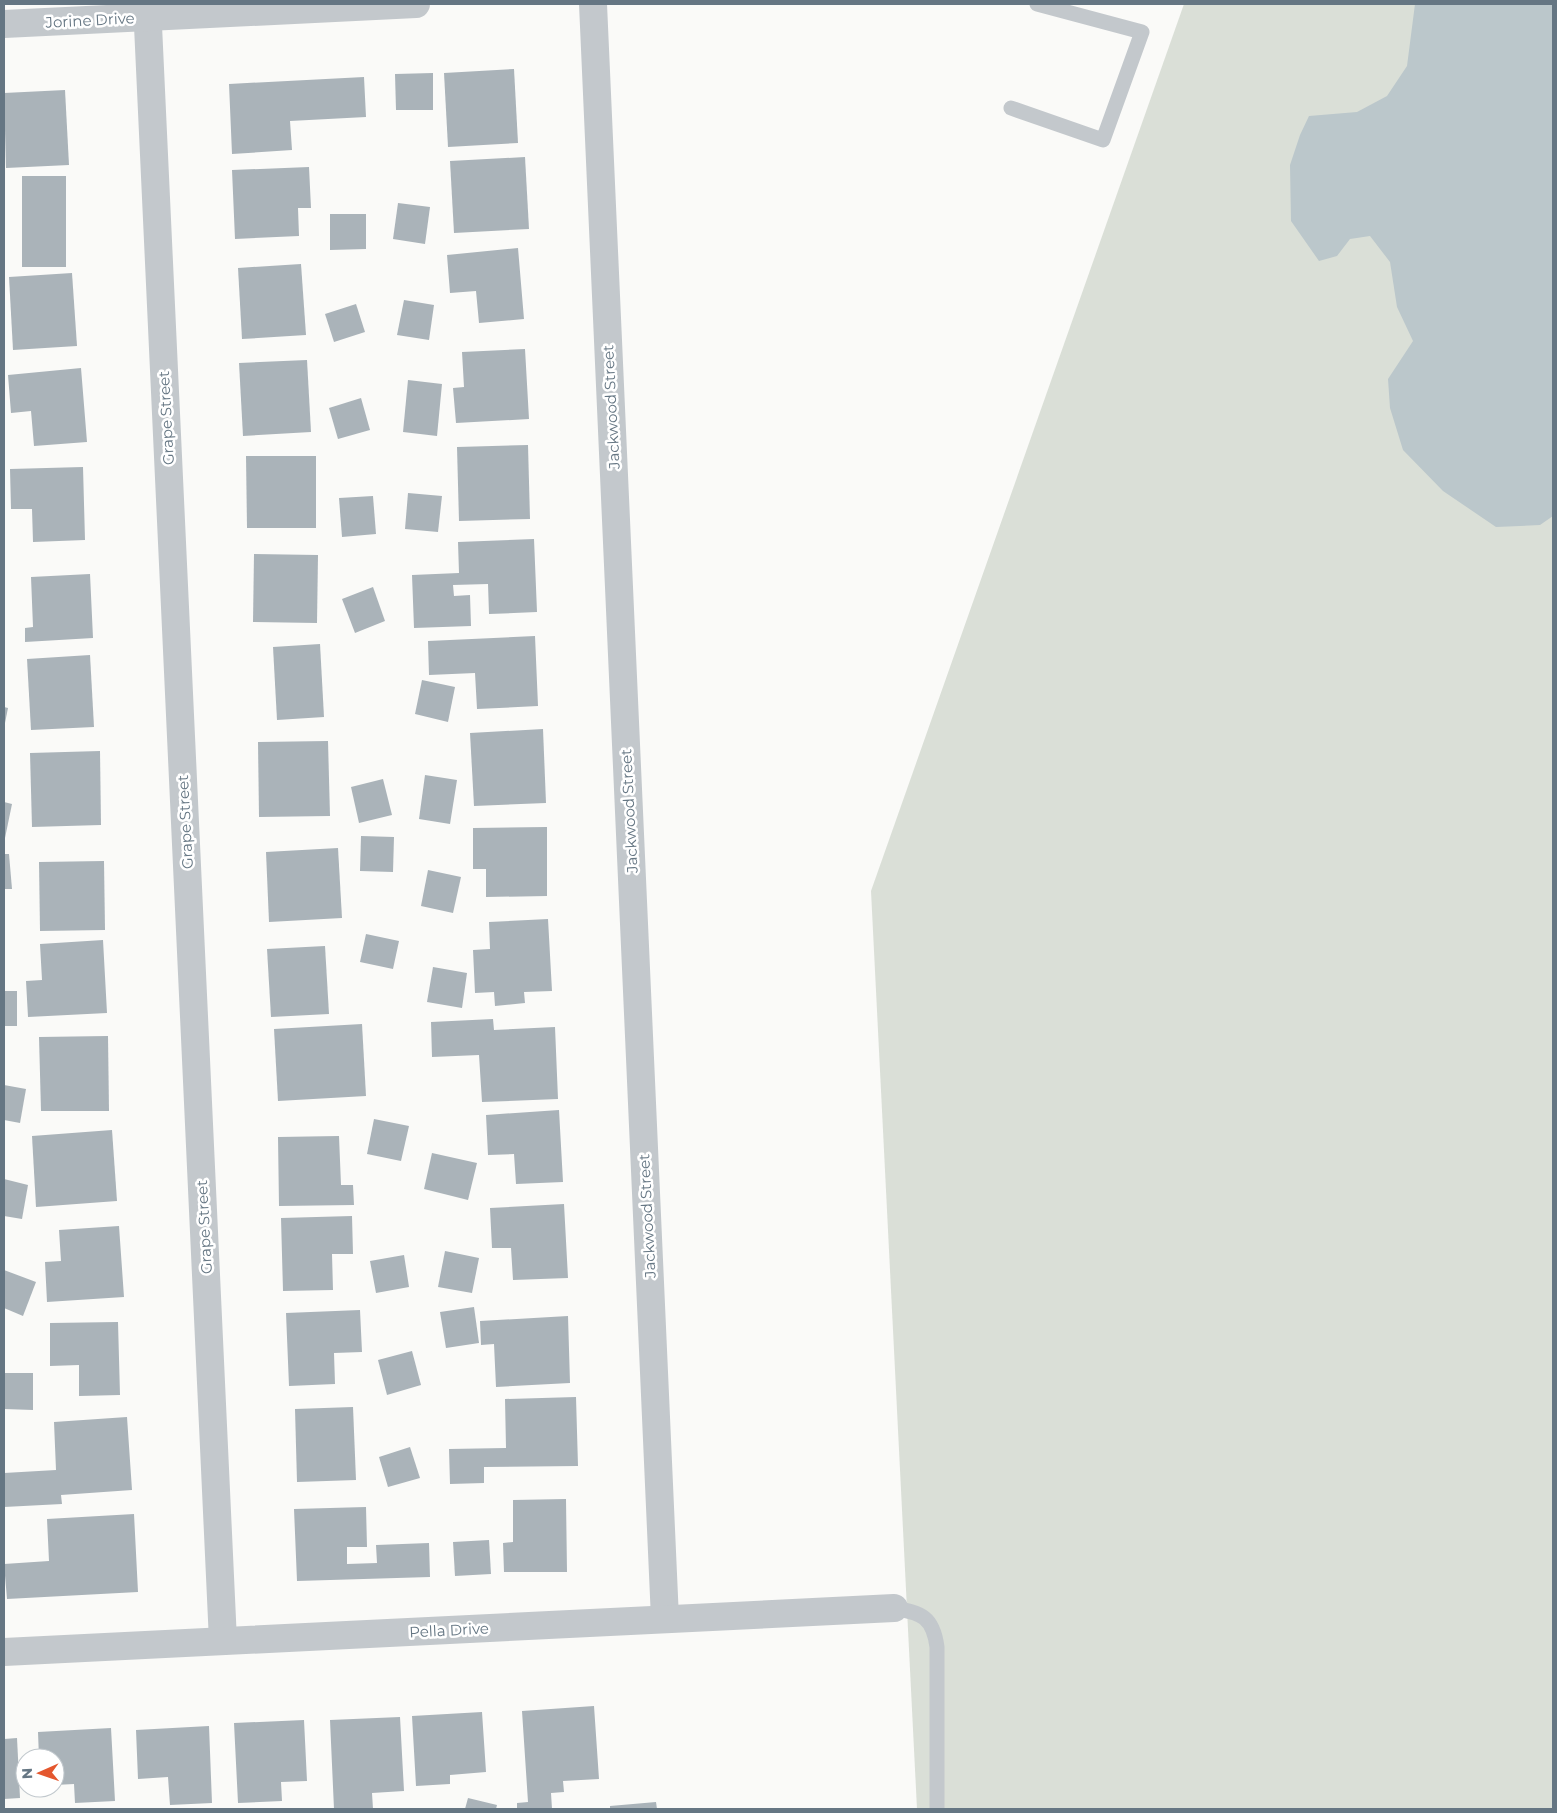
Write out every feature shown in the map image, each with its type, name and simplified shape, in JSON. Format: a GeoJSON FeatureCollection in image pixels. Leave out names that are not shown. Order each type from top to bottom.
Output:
{"type":"FeatureCollection","features":[{"type":"Feature","properties":{"kind":"street","name":"Jorine Drive"},"geometry":{"type":"LineString","coordinates":[[4,24],[147,10],[416,4]]}},
{"type":"Feature","properties":{"kind":"street","name":"Jackwood Street"},"geometry":{"type":"LineString","coordinates":[[593,4],[665,1619]]}},
{"type":"Feature","properties":{"kind":"street","name":"Grape Street"},"geometry":{"type":"LineString","coordinates":[[147,10],[224,1641]]}},
{"type":"Feature","properties":{"kind":"street","name":"Pella Drive"},"geometry":{"type":"LineString","coordinates":[[4,1652],[894,1608]]}},
{"type":"Feature","properties":{"kind":"lane"},"geometry":{"type":"LineString","coordinates":[[1011,108],[1102,140],[1142,32],[1037,4]]}},
{"type":"Feature","properties":{"kind":"lane"},"geometry":{"type":"LineString","coordinates":[[894,1608],[910,1611],[925,1618],[934,1629],[937,1646],[937,1809]]}},
{"type":"Feature","properties":{"kind":"shaded area"},"geometry":{"type":"Polygon","coordinates":[[[1184,4],[1553,4],[1553,1809],[917,1809],[871,891],[1184,4]]]}},
{"type":"Feature","properties":{"kind":"shaded area"},"geometry":{"type":"Polygon","coordinates":[[[1415,4],[1553,4],[1553,516],[1540,525],[1496,527],[1443,491],[1403,450],[1390,408],[1388,379],[1413,341],[1397,307],[1390,262],[1370,236],[1350,239],[1337,256],[1319,261],[1291,221],[1290,165],[1300,135],[1309,116],[1357,112],[1387,96],[1407,66],[1415,4]]]}},
{"type":"Feature","properties":{"kind":"building"},"geometry":{"type":"Polygon","coordinates":[[[514,69],[518,143],[448,147],[444,73],[514,69]]]}},
{"type":"Feature","properties":{"kind":"building"},"geometry":{"type":"Polygon","coordinates":[[[433,73],[433,110],[396,110],[395,74],[433,73]]]}},
{"type":"Feature","properties":{"kind":"building"},"geometry":{"type":"Polygon","coordinates":[[[364,77],[366,117],[290,121],[292,150],[232,154],[229,84],[364,77]]]}},
{"type":"Feature","properties":{"kind":"building"},"geometry":{"type":"Polygon","coordinates":[[[65,90],[69,165],[6,168],[4,93],[65,90]]]}},
{"type":"Feature","properties":{"kind":"building"},"geometry":{"type":"Polygon","coordinates":[[[525,157],[529,229],[454,233],[450,161],[525,157]]]}},
{"type":"Feature","properties":{"kind":"building"},"geometry":{"type":"Polygon","coordinates":[[[309,167],[311,208],[298,208],[299,236],[235,239],[232,170],[309,167]]]}},
{"type":"Feature","properties":{"kind":"building"},"geometry":{"type":"Polygon","coordinates":[[[22,176],[66,176],[66,267],[22,267],[22,176]]]}},
{"type":"Feature","properties":{"kind":"building"},"geometry":{"type":"Polygon","coordinates":[[[398,203],[430,207],[425,244],[393,239],[398,203]]]}},
{"type":"Feature","properties":{"kind":"building"},"geometry":{"type":"Polygon","coordinates":[[[330,214],[366,214],[366,249],[330,250],[330,214]]]}},
{"type":"Feature","properties":{"kind":"building"},"geometry":{"type":"Polygon","coordinates":[[[518,248],[524,319],[479,323],[476,291],[450,293],[447,255],[518,248]]]}},
{"type":"Feature","properties":{"kind":"building"},"geometry":{"type":"Polygon","coordinates":[[[301,264],[306,335],[242,339],[238,268],[301,264]]]}},
{"type":"Feature","properties":{"kind":"building"},"geometry":{"type":"Polygon","coordinates":[[[72,273],[77,346],[13,350],[9,277],[72,273]]]}},
{"type":"Feature","properties":{"kind":"building"},"geometry":{"type":"Polygon","coordinates":[[[404,300],[434,305],[429,340],[397,335],[404,300]]]}},
{"type":"Feature","properties":{"kind":"building"},"geometry":{"type":"Polygon","coordinates":[[[356,304],[365,332],[334,342],[325,314],[356,304]]]}},
{"type":"Feature","properties":{"kind":"building"},"geometry":{"type":"Polygon","coordinates":[[[525,349],[529,419],[456,423],[453,388],[464,387],[462,352],[525,349]]]}},
{"type":"Feature","properties":{"kind":"building"},"geometry":{"type":"Polygon","coordinates":[[[307,360],[311,432],[243,436],[239,363],[307,360]]]}},
{"type":"Feature","properties":{"kind":"building"},"geometry":{"type":"Polygon","coordinates":[[[81,368],[87,442],[34,446],[31,411],[11,413],[8,375],[81,368]]]}},
{"type":"Feature","properties":{"kind":"building"},"geometry":{"type":"Polygon","coordinates":[[[408,380],[442,384],[437,436],[403,432],[408,380]]]}},
{"type":"Feature","properties":{"kind":"building"},"geometry":{"type":"Polygon","coordinates":[[[361,398],[370,430],[338,439],[329,408],[361,398]]]}},
{"type":"Feature","properties":{"kind":"building"},"geometry":{"type":"Polygon","coordinates":[[[528,445],[530,519],[459,521],[457,447],[528,445]]]}},
{"type":"Feature","properties":{"kind":"building"},"geometry":{"type":"Polygon","coordinates":[[[246,456],[316,456],[316,528],[247,528],[246,456]]]}},
{"type":"Feature","properties":{"kind":"building"},"geometry":{"type":"Polygon","coordinates":[[[83,467],[85,540],[33,542],[32,509],[11,509],[10,469],[83,467]]]}},
{"type":"Feature","properties":{"kind":"building"},"geometry":{"type":"Polygon","coordinates":[[[408,493],[442,496],[438,532],[405,529],[408,493]]]}},
{"type":"Feature","properties":{"kind":"building"},"geometry":{"type":"Polygon","coordinates":[[[373,496],[376,534],[342,537],[339,498],[373,496]]]}},
{"type":"Feature","properties":{"kind":"building"},"geometry":{"type":"Polygon","coordinates":[[[534,539],[537,612],[489,614],[488,584],[453,585],[454,596],[470,595],[471,626],[414,628],[412,575],[459,573],[458,542],[534,539]]]}},
{"type":"Feature","properties":{"kind":"building"},"geometry":{"type":"Polygon","coordinates":[[[254,554],[318,555],[317,623],[253,622],[254,554]]]}},
{"type":"Feature","properties":{"kind":"building"},"geometry":{"type":"Polygon","coordinates":[[[90,574],[93,638],[25,642],[25,628],[33,627],[31,577],[90,574]]]}},
{"type":"Feature","properties":{"kind":"building"},"geometry":{"type":"Polygon","coordinates":[[[373,587],[385,621],[355,633],[342,599],[373,587]]]}},
{"type":"Feature","properties":{"kind":"building"},"geometry":{"type":"Polygon","coordinates":[[[535,636],[538,706],[477,709],[475,673],[429,675],[428,641],[535,636]]]}},
{"type":"Feature","properties":{"kind":"building"},"geometry":{"type":"Polygon","coordinates":[[[320,644],[324,717],[277,720],[273,647],[320,644]]]}},
{"type":"Feature","properties":{"kind":"building"},"geometry":{"type":"Polygon","coordinates":[[[90,655],[94,727],[31,730],[27,659],[90,655]]]}},
{"type":"Feature","properties":{"kind":"building"},"geometry":{"type":"Polygon","coordinates":[[[422,680],[455,687],[448,722],[415,714],[422,680]]]}},
{"type":"Feature","properties":{"kind":"building"},"geometry":{"type":"Polygon","coordinates":[[[4,707],[8,708],[5,723],[4,722],[4,707]]]}},
{"type":"Feature","properties":{"kind":"building"},"geometry":{"type":"Polygon","coordinates":[[[543,729],[546,803],[474,806],[470,733],[543,729]]]}},
{"type":"Feature","properties":{"kind":"building"},"geometry":{"type":"Polygon","coordinates":[[[328,741],[330,816],[259,817],[258,742],[328,741]]]}},
{"type":"Feature","properties":{"kind":"building"},"geometry":{"type":"Polygon","coordinates":[[[100,751],[101,825],[32,827],[30,753],[100,751]]]}},
{"type":"Feature","properties":{"kind":"building"},"geometry":{"type":"Polygon","coordinates":[[[425,775],[457,780],[450,824],[419,819],[425,775]]]}},
{"type":"Feature","properties":{"kind":"building"},"geometry":{"type":"Polygon","coordinates":[[[383,779],[392,815],[359,823],[351,787],[383,779]]]}},
{"type":"Feature","properties":{"kind":"building"},"geometry":{"type":"Polygon","coordinates":[[[4,802],[12,804],[5,838],[4,838],[4,802]]]}},
{"type":"Feature","properties":{"kind":"building"},"geometry":{"type":"Polygon","coordinates":[[[547,827],[547,896],[486,897],[486,869],[473,869],[473,828],[547,827]]]}},
{"type":"Feature","properties":{"kind":"building"},"geometry":{"type":"Polygon","coordinates":[[[361,836],[394,837],[393,872],[360,871],[361,836]]]}},
{"type":"Feature","properties":{"kind":"building"},"geometry":{"type":"Polygon","coordinates":[[[338,848],[342,918],[269,922],[266,852],[338,848]]]}},
{"type":"Feature","properties":{"kind":"building"},"geometry":{"type":"Polygon","coordinates":[[[4,854],[9,854],[12,889],[4,889],[4,854]]]}},
{"type":"Feature","properties":{"kind":"building"},"geometry":{"type":"Polygon","coordinates":[[[104,861],[105,930],[40,931],[39,862],[104,861]]]}},
{"type":"Feature","properties":{"kind":"building"},"geometry":{"type":"Polygon","coordinates":[[[428,870],[461,877],[453,913],[421,906],[428,870]]]}},
{"type":"Feature","properties":{"kind":"building"},"geometry":{"type":"Polygon","coordinates":[[[548,919],[552,991],[524,992],[525,1003],[495,1006],[494,992],[475,993],[473,950],[490,949],[489,922],[548,919]]]}},
{"type":"Feature","properties":{"kind":"building"},"geometry":{"type":"Polygon","coordinates":[[[366,934],[399,941],[393,969],[360,962],[366,934]]]}},
{"type":"Feature","properties":{"kind":"building"},"geometry":{"type":"Polygon","coordinates":[[[103,940],[107,1013],[28,1017],[26,981],[42,980],[40,944],[103,940]]]}},
{"type":"Feature","properties":{"kind":"building"},"geometry":{"type":"Polygon","coordinates":[[[325,946],[329,1014],[271,1017],[267,949],[325,946]]]}},
{"type":"Feature","properties":{"kind":"building"},"geometry":{"type":"Polygon","coordinates":[[[433,967],[467,973],[462,1008],[427,1002],[433,967]]]}},
{"type":"Feature","properties":{"kind":"building"},"geometry":{"type":"Polygon","coordinates":[[[4,991],[17,991],[17,1026],[4,1026],[4,991]]]}},
{"type":"Feature","properties":{"kind":"building"},"geometry":{"type":"Polygon","coordinates":[[[493,1019],[494,1030],[555,1027],[558,1099],[482,1102],[479,1055],[432,1057],[431,1022],[493,1019]]]}},
{"type":"Feature","properties":{"kind":"building"},"geometry":{"type":"Polygon","coordinates":[[[362,1024],[366,1096],[278,1101],[274,1029],[362,1024]]]}},
{"type":"Feature","properties":{"kind":"building"},"geometry":{"type":"Polygon","coordinates":[[[108,1036],[109,1111],[41,1111],[39,1037],[108,1036]]]}},
{"type":"Feature","properties":{"kind":"building"},"geometry":{"type":"Polygon","coordinates":[[[4,1085],[26,1089],[20,1123],[4,1120],[4,1085]]]}},
{"type":"Feature","properties":{"kind":"building"},"geometry":{"type":"Polygon","coordinates":[[[559,1110],[563,1182],[516,1184],[514,1154],[488,1155],[486,1115],[559,1110]]]}},
{"type":"Feature","properties":{"kind":"building"},"geometry":{"type":"Polygon","coordinates":[[[374,1119],[409,1126],[401,1161],[367,1154],[374,1119]]]}},
{"type":"Feature","properties":{"kind":"building"},"geometry":{"type":"Polygon","coordinates":[[[112,1130],[117,1201],[36,1207],[32,1136],[112,1130]]]}},
{"type":"Feature","properties":{"kind":"building"},"geometry":{"type":"Polygon","coordinates":[[[339,1136],[341,1185],[353,1185],[354,1205],[279,1206],[278,1137],[339,1136]]]}},
{"type":"Feature","properties":{"kind":"building"},"geometry":{"type":"Polygon","coordinates":[[[432,1153],[477,1163],[468,1200],[424,1189],[432,1153]]]}},
{"type":"Feature","properties":{"kind":"building"},"geometry":{"type":"Polygon","coordinates":[[[4,1179],[28,1185],[22,1219],[4,1216],[4,1179]]]}},
{"type":"Feature","properties":{"kind":"building"},"geometry":{"type":"Polygon","coordinates":[[[564,1204],[568,1278],[513,1280],[511,1248],[492,1248],[490,1208],[564,1204]]]}},
{"type":"Feature","properties":{"kind":"building"},"geometry":{"type":"Polygon","coordinates":[[[352,1216],[353,1254],[332,1254],[333,1290],[283,1291],[281,1218],[352,1216]]]}},
{"type":"Feature","properties":{"kind":"building"},"geometry":{"type":"Polygon","coordinates":[[[119,1226],[124,1297],[47,1302],[45,1262],[61,1261],[59,1230],[119,1226]]]}},
{"type":"Feature","properties":{"kind":"building"},"geometry":{"type":"Polygon","coordinates":[[[445,1251],[479,1258],[472,1293],[438,1287],[445,1251]]]}},
{"type":"Feature","properties":{"kind":"building"},"geometry":{"type":"Polygon","coordinates":[[[404,1255],[409,1287],[376,1293],[370,1261],[404,1255]]]}},
{"type":"Feature","properties":{"kind":"building"},"geometry":{"type":"Polygon","coordinates":[[[4,1270],[36,1282],[23,1316],[4,1308],[4,1270]]]}},
{"type":"Feature","properties":{"kind":"building"},"geometry":{"type":"Polygon","coordinates":[[[474,1307],[479,1343],[446,1348],[440,1312],[474,1307]]]}},
{"type":"Feature","properties":{"kind":"building"},"geometry":{"type":"Polygon","coordinates":[[[360,1310],[362,1352],[334,1353],[335,1384],[289,1386],[286,1313],[360,1310]]]}},
{"type":"Feature","properties":{"kind":"building"},"geometry":{"type":"Polygon","coordinates":[[[568,1316],[570,1383],[496,1387],[494,1344],[481,1345],[480,1321],[568,1316]]]}},
{"type":"Feature","properties":{"kind":"building"},"geometry":{"type":"Polygon","coordinates":[[[118,1322],[120,1395],[79,1396],[79,1365],[50,1366],[50,1323],[118,1322]]]}},
{"type":"Feature","properties":{"kind":"building"},"geometry":{"type":"Polygon","coordinates":[[[412,1351],[421,1385],[387,1395],[378,1360],[412,1351]]]}},
{"type":"Feature","properties":{"kind":"building"},"geometry":{"type":"Polygon","coordinates":[[[4,1373],[33,1373],[33,1410],[4,1409],[4,1373]]]}},
{"type":"Feature","properties":{"kind":"building"},"geometry":{"type":"Polygon","coordinates":[[[576,1397],[578,1466],[484,1467],[484,1483],[450,1484],[449,1449],[506,1448],[505,1399],[576,1397]]]}},
{"type":"Feature","properties":{"kind":"building"},"geometry":{"type":"Polygon","coordinates":[[[353,1407],[356,1480],[297,1482],[295,1409],[353,1407]]]}},
{"type":"Feature","properties":{"kind":"building"},"geometry":{"type":"Polygon","coordinates":[[[127,1417],[132,1490],[61,1495],[62,1504],[4,1507],[4,1473],[56,1470],[54,1422],[127,1417]]]}},
{"type":"Feature","properties":{"kind":"building"},"geometry":{"type":"Polygon","coordinates":[[[410,1447],[420,1478],[388,1487],[379,1457],[410,1447]]]}},
{"type":"Feature","properties":{"kind":"building"},"geometry":{"type":"Polygon","coordinates":[[[566,1499],[567,1572],[504,1572],[503,1543],[513,1542],[513,1500],[566,1499]]]}},
{"type":"Feature","properties":{"kind":"building"},"geometry":{"type":"Polygon","coordinates":[[[366,1507],[367,1547],[347,1547],[347,1564],[377,1563],[376,1545],[429,1543],[430,1577],[297,1581],[294,1509],[366,1507]]]}},
{"type":"Feature","properties":{"kind":"building"},"geometry":{"type":"Polygon","coordinates":[[[134,1514],[138,1592],[7,1599],[4,1564],[49,1561],[47,1519],[134,1514]]]}},
{"type":"Feature","properties":{"kind":"building"},"geometry":{"type":"Polygon","coordinates":[[[489,1540],[491,1574],[455,1576],[453,1542],[489,1540]]]}},
{"type":"Feature","properties":{"kind":"building"},"geometry":{"type":"Polygon","coordinates":[[[594,1706],[599,1779],[563,1781],[564,1792],[551,1793],[552,1809],[517,1809],[517,1803],[528,1802],[522,1711],[594,1706]]]}},
{"type":"Feature","properties":{"kind":"building"},"geometry":{"type":"Polygon","coordinates":[[[482,1712],[486,1772],[450,1775],[450,1784],[416,1786],[412,1716],[482,1712]]]}},
{"type":"Feature","properties":{"kind":"building"},"geometry":{"type":"Polygon","coordinates":[[[400,1717],[404,1791],[372,1793],[373,1809],[334,1809],[330,1720],[400,1717]]]}},
{"type":"Feature","properties":{"kind":"building"},"geometry":{"type":"Polygon","coordinates":[[[304,1720],[307,1781],[281,1782],[282,1801],[238,1803],[234,1723],[304,1720]]]}},
{"type":"Feature","properties":{"kind":"building"},"geometry":{"type":"Polygon","coordinates":[[[209,1726],[212,1803],[170,1805],[168,1777],[138,1779],[136,1730],[209,1726]]]}},
{"type":"Feature","properties":{"kind":"building"},"geometry":{"type":"Polygon","coordinates":[[[111,1728],[115,1801],[75,1803],[74,1784],[65,1784],[65,1748],[39,1748],[38,1732],[111,1728]]]}},
{"type":"Feature","properties":{"kind":"building"},"geometry":{"type":"Polygon","coordinates":[[[17,1738],[18,1748],[15,1748],[15,1798],[20,1798],[4,1799],[4,1739],[17,1738]]]}},
{"type":"Feature","properties":{"kind":"building"},"geometry":{"type":"Polygon","coordinates":[[[468,1798],[497,1805],[496,1809],[465,1809],[468,1798]]]}},
{"type":"Feature","properties":{"kind":"building"},"geometry":{"type":"Polygon","coordinates":[[[656,1802],[657,1809],[610,1809],[610,1806],[656,1802]]]}}]}
